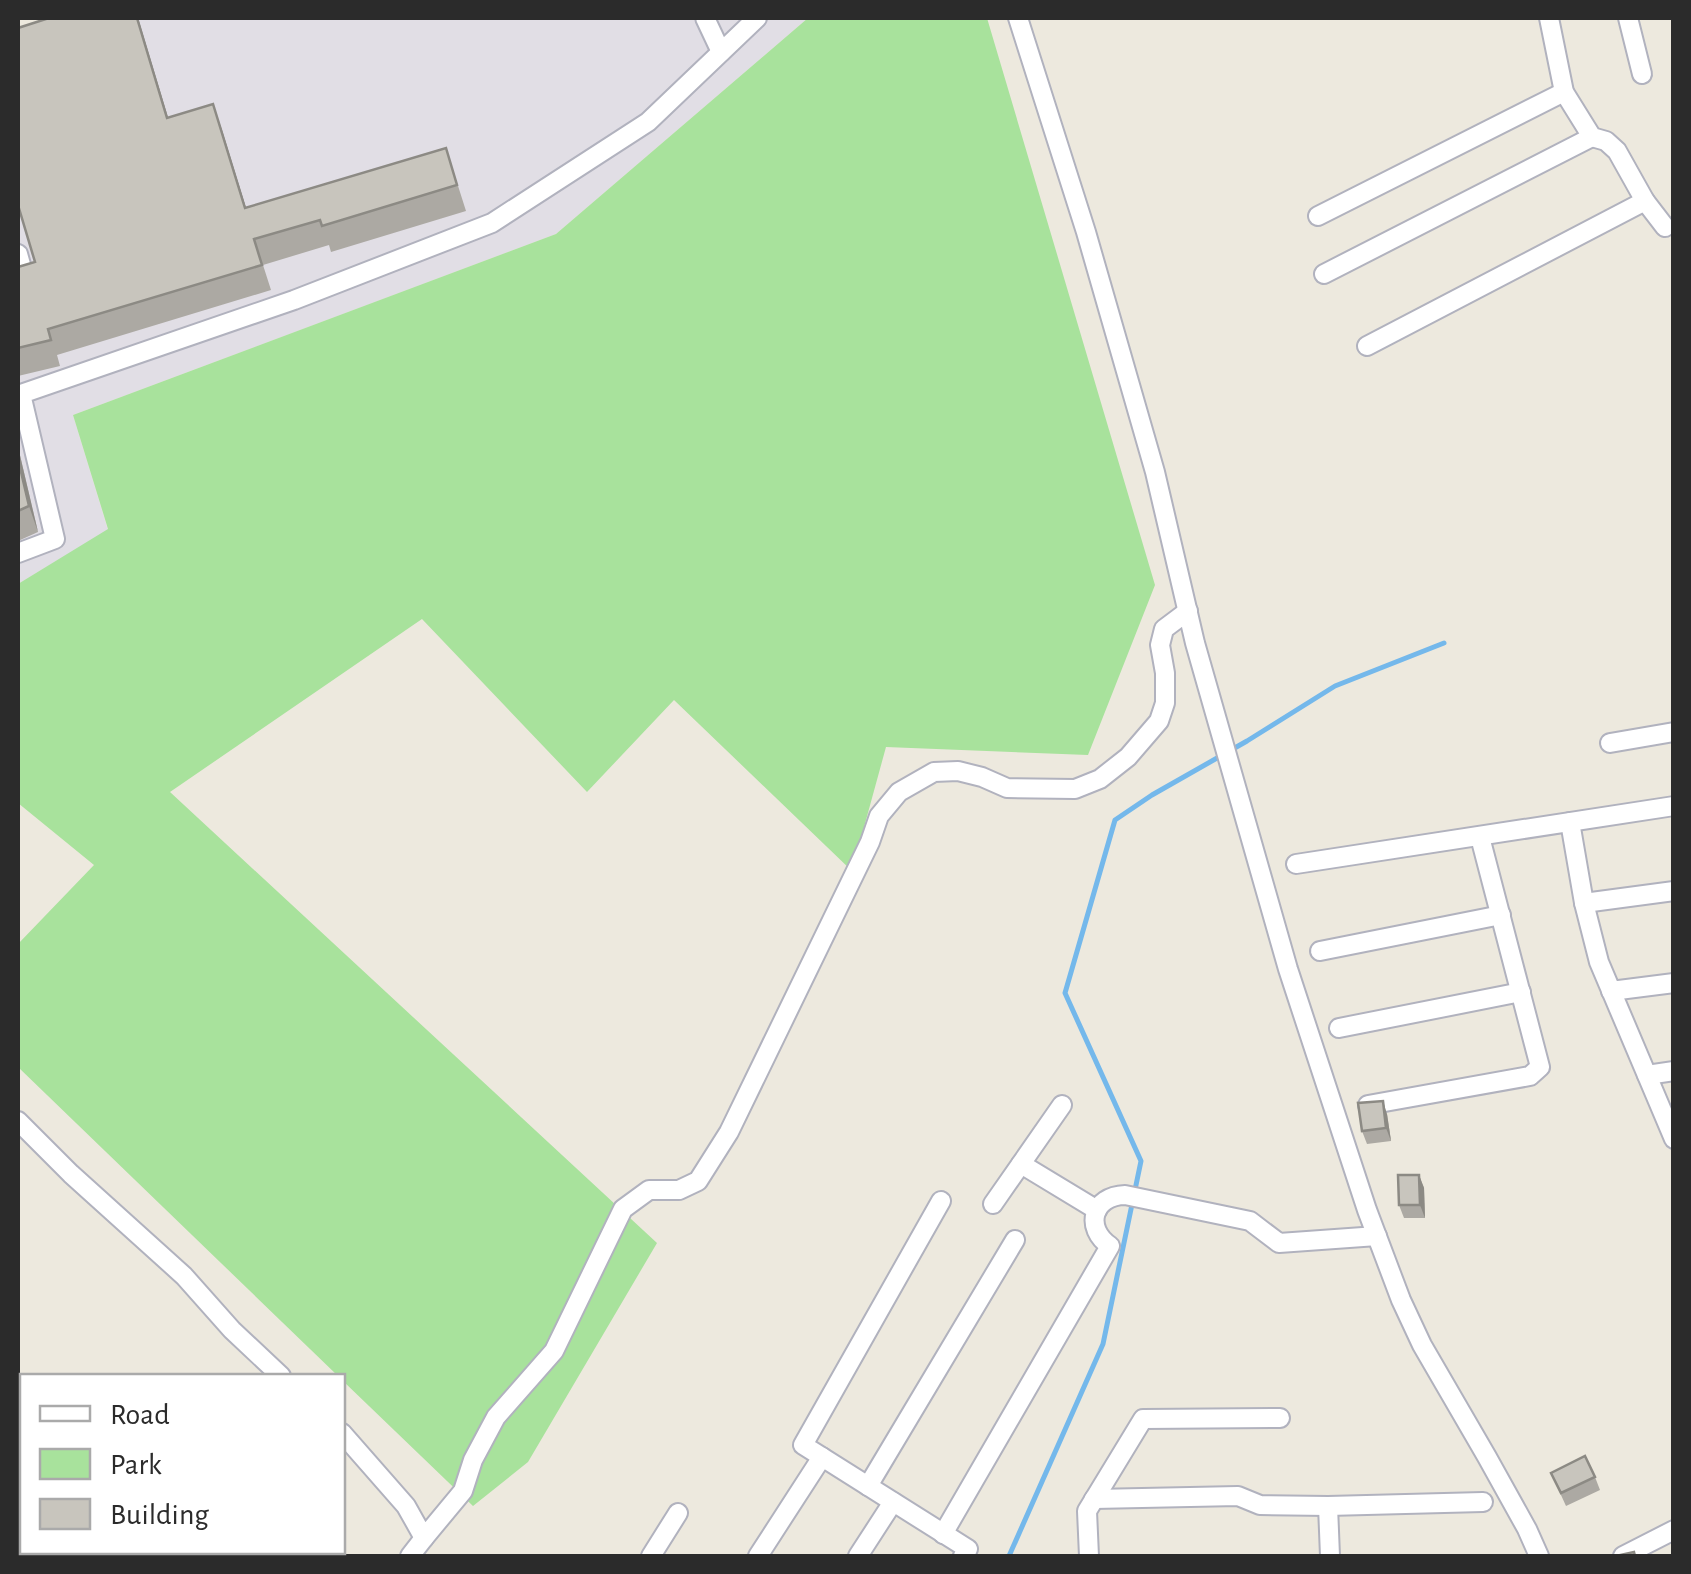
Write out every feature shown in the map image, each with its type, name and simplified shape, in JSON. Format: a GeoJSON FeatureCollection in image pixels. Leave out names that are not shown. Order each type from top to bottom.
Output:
{"type":"FeatureCollection","features":[{"type":"Feature","properties":{"kind":"street"},"geometry":{"type":"LineString","coordinates":[[705,18],[721,52]]}},
{"type":"Feature","properties":{"kind":"street"},"geometry":{"type":"LineString","coordinates":[[18,553],[55,539],[21,394],[294,300],[492,223],[648,122],[757,18]]}},
{"type":"Feature","properties":{"kind":"street"},"geometry":{"type":"LineString","coordinates":[[1018,18],[1134,398],[1188,611],[1288,968],[1376,1236],[1422,1345],[1539,1556]]}},
{"type":"Feature","properties":{"kind":"street"},"geometry":{"type":"LineString","coordinates":[[1549,18],[1564,92],[1592,137],[1606,141],[1617,151],[1645,201],[1665,227]]}},
{"type":"Feature","properties":{"kind":"street"},"geometry":{"type":"LineString","coordinates":[[1628,18],[1642,74]]}},
{"type":"Feature","properties":{"kind":"street"},"geometry":{"type":"LineString","coordinates":[[1318,216],[1564,92]]}},
{"type":"Feature","properties":{"kind":"street"},"geometry":{"type":"LineString","coordinates":[[1324,274],[1592,137]]}},
{"type":"Feature","properties":{"kind":"street"},"geometry":{"type":"LineString","coordinates":[[1367,346],[1645,201]]}},
{"type":"Feature","properties":{"kind":"street"},"geometry":{"type":"LineString","coordinates":[[18,254],[25,278],[18,280]]}},
{"type":"Feature","properties":{"kind":"street"},"geometry":{"type":"LineString","coordinates":[[410,1556],[462,1491],[496,1417],[554,1351],[624,1209],[649,1190],[678,1190],[698,1181],[728,1132],[870,842],[879,816],[899,792],[934,772],[982,777],[1007,788],[1076,789],[1100,779],[1128,757],[1159,721],[1165,702],[1160,645],[1164,629],[1188,611]]}},
{"type":"Feature","properties":{"kind":"street"},"geometry":{"type":"LineString","coordinates":[[1610,743],[1674,732]]}},
{"type":"Feature","properties":{"kind":"street"},"geometry":{"type":"LineString","coordinates":[[1296,864],[1674,806]]}},
{"type":"Feature","properties":{"kind":"street"},"geometry":{"type":"LineString","coordinates":[[1570,822],[1599,962],[1674,1139]]}},
{"type":"Feature","properties":{"kind":"street"},"geometry":{"type":"LineString","coordinates":[[1368,1105],[1535,1073],[1540,1067],[1480,837]]}},
{"type":"Feature","properties":{"kind":"street"},"geometry":{"type":"LineString","coordinates":[[1584,903],[1674,891]]}},
{"type":"Feature","properties":{"kind":"street"},"geometry":{"type":"LineString","coordinates":[[1320,952],[1501,916]]}},
{"type":"Feature","properties":{"kind":"street"},"geometry":{"type":"LineString","coordinates":[[1610,991],[1674,983]]}},
{"type":"Feature","properties":{"kind":"street"},"geometry":{"type":"LineString","coordinates":[[1339,1028],[1521,992]]}},
{"type":"Feature","properties":{"kind":"street"},"geometry":{"type":"LineString","coordinates":[[1646,1075],[1674,1072]]}},
{"type":"Feature","properties":{"kind":"street"},"geometry":{"type":"LineString","coordinates":[[992,1204],[1062,1105]]}},
{"type":"Feature","properties":{"kind":"street"},"geometry":{"type":"LineString","coordinates":[[18,1121],[184,1276],[232,1330],[280,1374]]}},
{"type":"Feature","properties":{"kind":"street"},"geometry":{"type":"LineString","coordinates":[[1021,1164],[1097,1210]]}},
{"type":"Feature","properties":{"kind":"street"},"geometry":{"type":"LineString","coordinates":[[944,1534],[1110,1246],[1100,1237],[1095,1224],[1097,1210],[1111,1196],[1124,1195],[1250,1221],[1280,1243],[1376,1236]]}},
{"type":"Feature","properties":{"kind":"street"},"geometry":{"type":"LineString","coordinates":[[941,1201],[803,1446],[968,1549],[963,1556]]}},
{"type":"Feature","properties":{"kind":"street"},"geometry":{"type":"LineString","coordinates":[[868,1486],[1014,1240]]}},
{"type":"Feature","properties":{"kind":"street"},"geometry":{"type":"LineString","coordinates":[[1090,1556],[1088,1511],[1143,1418],[1280,1418]]}},
{"type":"Feature","properties":{"kind":"street"},"geometry":{"type":"LineString","coordinates":[[345,1436],[406,1506],[424,1538]]}},
{"type":"Feature","properties":{"kind":"street"},"geometry":{"type":"LineString","coordinates":[[758,1556],[822,1457]]}},
{"type":"Feature","properties":{"kind":"street"},"geometry":{"type":"LineString","coordinates":[[1094,1500],[1238,1496],[1260,1505],[1328,1506],[1483,1502]]}},
{"type":"Feature","properties":{"kind":"street"},"geometry":{"type":"LineString","coordinates":[[858,1556],[893,1502]]}},
{"type":"Feature","properties":{"kind":"street"},"geometry":{"type":"LineString","coordinates":[[1328,1506],[1330,1556]]}},
{"type":"Feature","properties":{"kind":"street"},"geometry":{"type":"LineString","coordinates":[[651,1556],[678,1513]]}},
{"type":"Feature","properties":{"kind":"street"},"geometry":{"type":"LineString","coordinates":[[1624,1556],[1644,1551],[1674,1530]]}},
{"type":"Feature","properties":{"kind":"shaded area"},"geometry":{"type":"Polygon","coordinates":[[[59,18],[808,18],[556,234],[73,415],[108,530],[18,584],[18,31],[59,18]]]}},
{"type":"Feature","properties":{"kind":"green space"},"geometry":{"type":"Polygon","coordinates":[[[808,18],[987,18],[1155,585],[1088,755],[886,747],[852,871],[674,700],[587,792],[422,619],[170,792],[657,1243],[528,1462],[473,1506],[345,1383],[345,1374],[336,1374],[18,1067],[18,944],[94,865],[18,803],[18,584],[108,529],[73,415],[556,234],[808,18]]]}},
{"type":"Feature","properties":{"kind":"building"},"geometry":{"type":"Polygon","coordinates":[[[49,18],[137,18],[167,118],[213,104],[245,208],[446,148],[457,185],[322,226],[320,220],[254,239],[262,265],[48,329],[51,340],[18,348],[18,267],[35,262],[18,205],[18,28],[49,18]]]}},
{"type":"Feature","properties":{"kind":"building"},"geometry":{"type":"Polygon","coordinates":[[[18,459],[29,506],[18,511],[18,459]]]}},
{"type":"Feature","properties":{"kind":"building"},"geometry":{"type":"Polygon","coordinates":[[[1383,1101],[1386,1128],[1362,1131],[1358,1103],[1383,1101]]]}},
{"type":"Feature","properties":{"kind":"building"},"geometry":{"type":"Polygon","coordinates":[[[1398,1175],[1419,1175],[1420,1205],[1399,1205],[1398,1175]]]}},
{"type":"Feature","properties":{"kind":"building"},"geometry":{"type":"Polygon","coordinates":[[[1585,1456],[1595,1477],[1561,1493],[1551,1473],[1585,1456]]]}},
{"type":"Feature","properties":{"kind":"waterway"},"geometry":{"type":"LineString","coordinates":[[1009,1556],[1103,1344],[1141,1161],[1065,993],[1115,820],[1335,686],[1444,643]]}}]}
